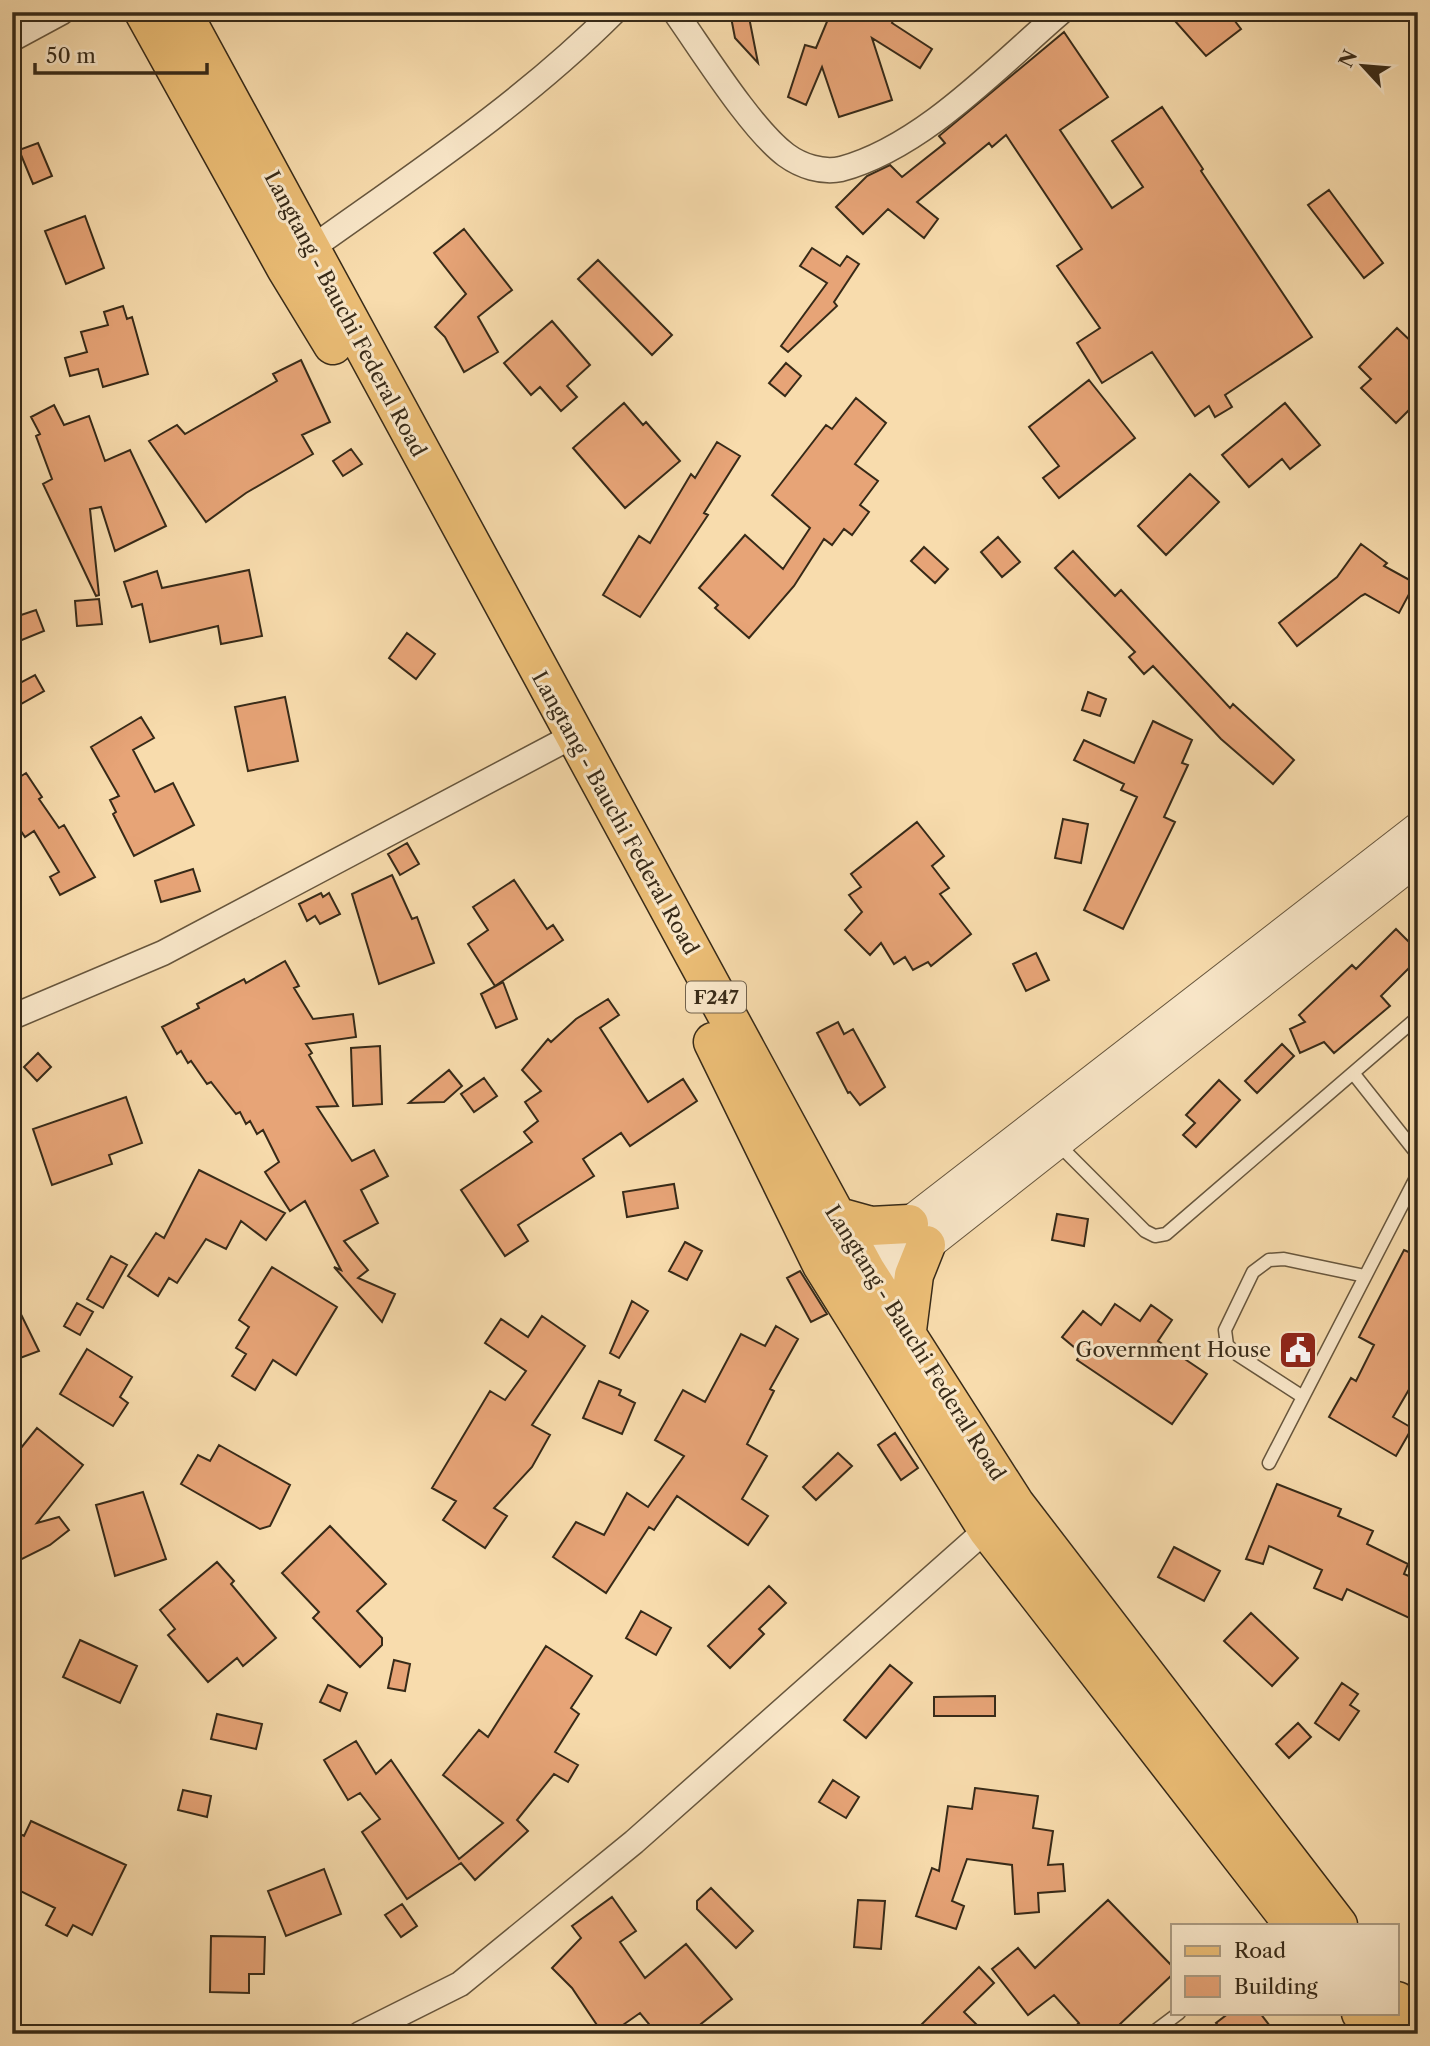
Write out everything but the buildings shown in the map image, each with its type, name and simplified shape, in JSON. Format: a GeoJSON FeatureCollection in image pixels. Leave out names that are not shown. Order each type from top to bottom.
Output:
{"type":"FeatureCollection","features":[{"type":"Feature","properties":{"kind":"main road","name":"Langtang - Bauchi Federal Road"},"geometry":{"type":"LineString","coordinates":[[144,12],[286,268],[571,737],[739,1097],[817,1255],[858,1322],[1001,1516],[1293,1924]]}},
{"type":"Feature","properties":{"kind":"main road","name":"Langtang - Bauchi Federal Road"},"geometry":{"type":"LineString","coordinates":[[182,12],[835,1216],[906,1338],[1001,1516],[1337,1924]]}},
{"type":"Feature","properties":{"kind":"main road"},"geometry":{"type":"LineString","coordinates":[[835,1216],[918,1235],[906,1338]]}},
{"type":"Feature","properties":{"kind":"main road"},"geometry":{"type":"LineString","coordinates":[[1398,2002],[1418,2029]]}},
{"type":"Feature","properties":{"kind":"main road"},"geometry":{"type":"LineString","coordinates":[[1362,2014],[1377,2034]]}},
{"type":"Feature","properties":{"kind":"street"},"geometry":{"type":"LineString","coordinates":[[12,39],[62,12]]}},
{"type":"Feature","properties":{"kind":"street"},"geometry":{"type":"LineString","coordinates":[[309,250],[481,128],[568,58],[614,12]]}},
{"type":"Feature","properties":{"kind":"street"},"geometry":{"type":"LineString","coordinates":[[675,12],[753,120],[784,154],[808,167],[839,169],[891,149],[942,114],[1061,12]]}},
{"type":"Feature","properties":{"kind":"street"},"geometry":{"type":"LineString","coordinates":[[12,1017],[163,953],[571,737]]}},
{"type":"Feature","properties":{"kind":"street"},"geometry":{"type":"LineString","coordinates":[[817,1255],[866,1271],[884,1273],[895,1270],[918,1235],[1418,829]]}},
{"type":"Feature","properties":{"kind":"street"},"geometry":{"type":"LineString","coordinates":[[918,1235],[1058,1144],[1418,858]]}},
{"type":"Feature","properties":{"kind":"street"},"geometry":{"type":"LineString","coordinates":[[858,1322],[866,1271]]}},
{"type":"Feature","properties":{"kind":"street"},"geometry":{"type":"LineString","coordinates":[[368,2032],[460,1984],[634,1842],[1001,1516]]}},
{"type":"Feature","properties":{"kind":"lane"},"geometry":{"type":"LineString","coordinates":[[1058,1144],[1145,1231],[1155,1236],[1166,1234],[1418,1017]]}},
{"type":"Feature","properties":{"kind":"lane"},"geometry":{"type":"LineString","coordinates":[[1353,1073],[1418,1155]]}},
{"type":"Feature","properties":{"kind":"lane"},"geometry":{"type":"LineString","coordinates":[[1269,1463],[1418,1174]]}},
{"type":"Feature","properties":{"kind":"lane"},"geometry":{"type":"LineString","coordinates":[[1303,1397],[1227,1345],[1225,1330],[1253,1272],[1269,1260],[1284,1259],[1366,1276]]}},
{"type":"Feature","properties":{"kind":"lane"},"geometry":{"type":"LineString","coordinates":[[1151,2034],[1178,2014]]}},
{"type":"Feature","properties":{"kind":"place","name":"Government House"},"geometry":{"type":"Point","coordinates":[1298,1350]}}]}
